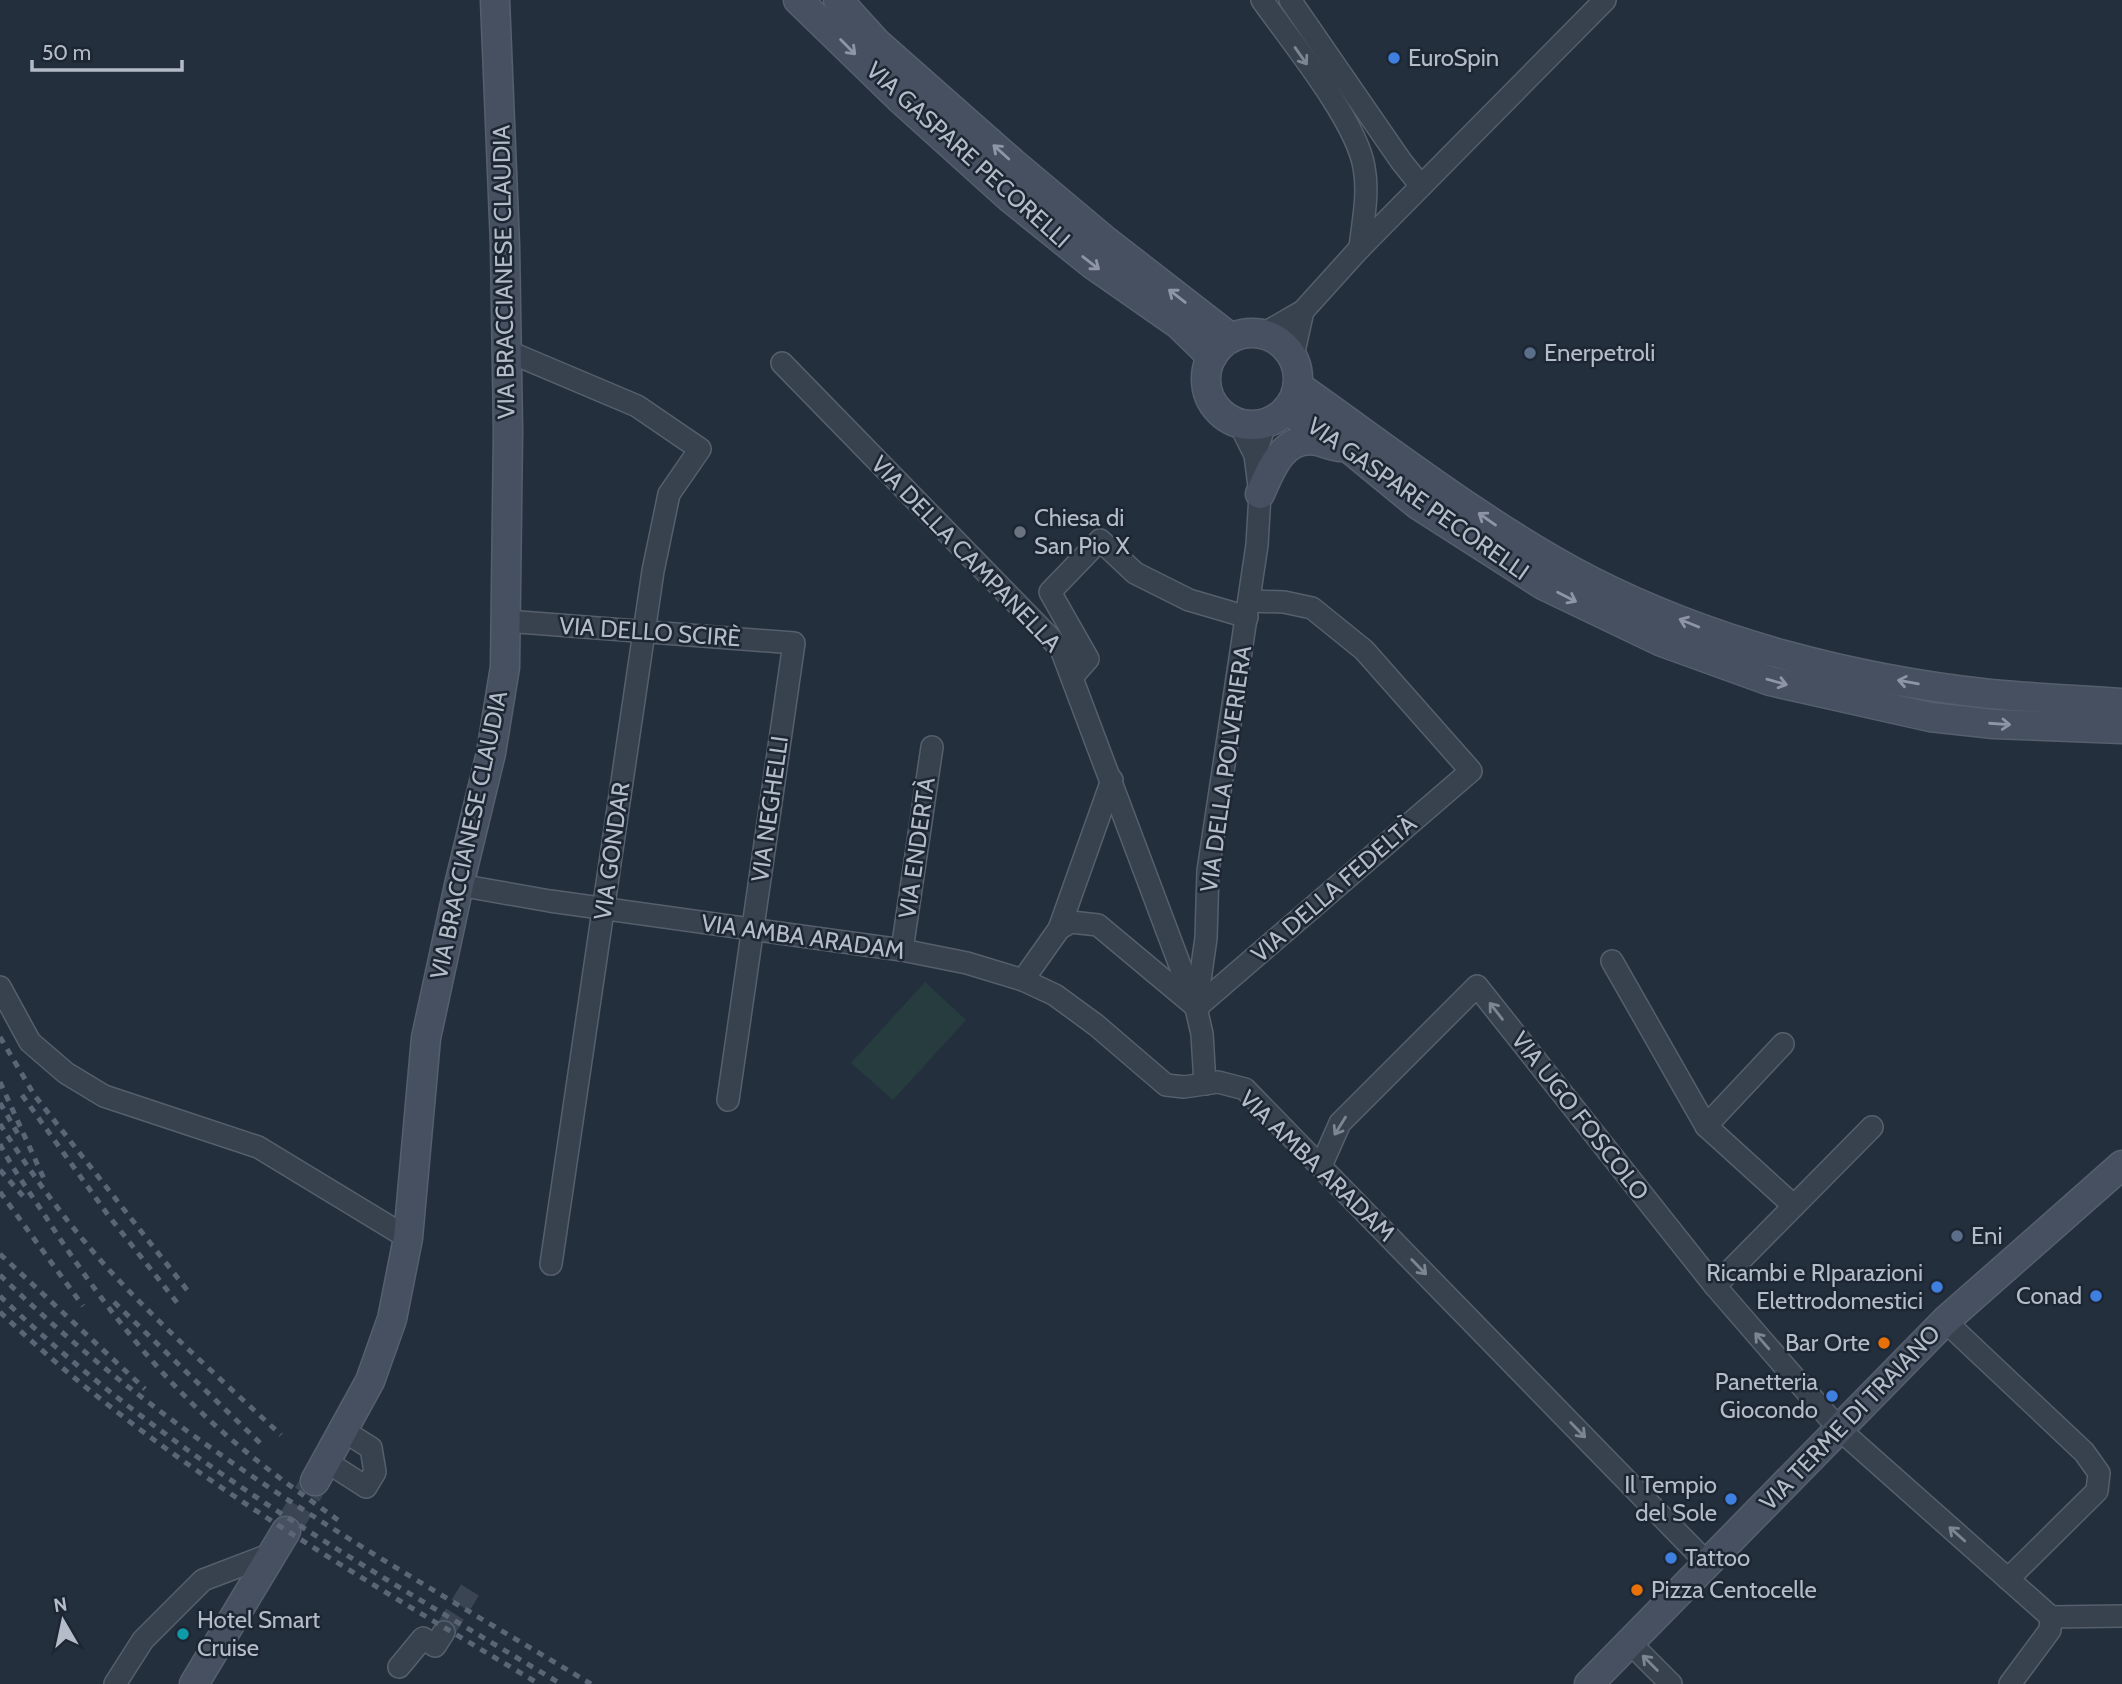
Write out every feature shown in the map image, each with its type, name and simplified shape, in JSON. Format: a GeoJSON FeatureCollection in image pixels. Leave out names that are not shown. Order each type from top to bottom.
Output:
{"type":"FeatureCollection","features":[{"type":"Feature","properties":{"kind":"street","name":"VIA BRACCIANESE CLAUDIA"},"geometry":{"type":"LineString","coordinates":[[321,1471],[370,1381],[392,1320],[408,1238],[426,1038],[458,885],[491,753],[505,667],[507,351],[495,0]]}},
{"type":"Feature","properties":{"kind":"street","name":"VIA GASPARE PECORELLI"},"geometry":{"type":"LineString","coordinates":[[798,0],[899,98],[1010,198],[1092,264],[1178,324],[1221,347]]}},
{"type":"Feature","properties":{"kind":"street","name":"VIA GASPARE PECORELLI"},"geometry":{"type":"LineString","coordinates":[[838,0],[877,43],[1106,241],[1221,347]]}},
{"type":"Feature","properties":{"kind":"street"},"geometry":{"type":"LineString","coordinates":[[1262,0],[1331,98],[1352,135],[1364,164],[1366,183],[1360,247]]}},
{"type":"Feature","properties":{"kind":"street"},"geometry":{"type":"LineString","coordinates":[[1290,0],[1421,186]]}},
{"type":"Feature","properties":{"kind":"street"},"geometry":{"type":"LineString","coordinates":[[1263,334],[1303,312],[1360,247],[1605,0]]}},
{"type":"Feature","properties":{"kind":"street"},"geometry":{"type":"LineString","coordinates":[[1366,183],[1376,167],[1388,160],[1401,161]]}},
{"type":"Feature","properties":{"kind":"street"},"geometry":{"type":"LineString","coordinates":[[1366,183],[1382,196],[1404,202]]}},
{"type":"Feature","properties":{"kind":"street"},"geometry":{"type":"LineString","coordinates":[[1293,356],[1303,312]]}},
{"type":"Feature","properties":{"kind":"street"},"geometry":{"type":"LineString","coordinates":[[1221,347],[1252,333],[1263,334],[1277,340],[1293,356]]}},
{"type":"Feature","properties":{"kind":"street","name":"VIA GASPARE PECORELLI"},"geometry":{"type":"LineString","coordinates":[[1221,347],[1207,372],[1207,385],[1210,398],[1227,416],[1272,410],[1352,450],[1418,505],[1543,584],[1662,642],[1770,681],[1930,717],[1994,724],[2122,729]]}},
{"type":"Feature","properties":{"kind":"street","name":"VIA GONDAR"},"geometry":{"type":"LineString","coordinates":[[507,351],[637,406],[700,449],[669,494],[653,571],[551,1264]]}},
{"type":"Feature","properties":{"kind":"street","name":"VIA GASPARE PECORELLI"},"geometry":{"type":"LineString","coordinates":[[1272,410],[1297,368],[1293,356]]}},
{"type":"Feature","properties":{"kind":"street","name":"VIA DELLA CAMPANELLA"},"geometry":{"type":"LineString","coordinates":[[782,363],[1061,649],[1196,1008]]}},
{"type":"Feature","properties":{"kind":"street","name":"VIA GASPARE PECORELLI"},"geometry":{"type":"LineString","coordinates":[[1272,410],[1509,534],[1590,580],[1716,633],[1820,664],[1912,683],[1990,694],[2122,703]]}},
{"type":"Feature","properties":{"kind":"street","name":"VIA DELLA POLVERIERA"},"geometry":{"type":"LineString","coordinates":[[1205,1084],[1202,1034],[1196,1008],[1206,938],[1208,872],[1257,545],[1260,494],[1255,454],[1272,410]]}},
{"type":"Feature","properties":{"kind":"street"},"geometry":{"type":"LineString","coordinates":[[1260,494],[1276,459],[1286,448],[1299,442],[1315,441],[1352,450]]}},
{"type":"Feature","properties":{"kind":"street"},"geometry":{"type":"LineString","coordinates":[[1072,677],[1088,659],[1050,592],[1100,540],[1135,573],[1189,600],[1248,609]]}},
{"type":"Feature","properties":{"kind":"street","name":"VIA DELLA FEDELTÀ"},"geometry":{"type":"LineString","coordinates":[[1196,1008],[1471,771],[1364,650],[1312,608],[1284,602],[1248,609]]}},
{"type":"Feature","properties":{"kind":"street","name":"VIA DELLO SCIRÈ"},"geometry":{"type":"LineString","coordinates":[[506,621],[794,643]]}},
{"type":"Feature","properties":{"kind":"street","name":"VIA NEGHELLI"},"geometry":{"type":"LineString","coordinates":[[728,1100],[794,643]]}},
{"type":"Feature","properties":{"kind":"street","name":"VIA ENDERTÀ"},"geometry":{"type":"LineString","coordinates":[[902,950],[932,747]]}},
{"type":"Feature","properties":{"kind":"street"},"geometry":{"type":"LineString","coordinates":[[1023,980],[1059,929],[1112,780]]}},
{"type":"Feature","properties":{"kind":"street","name":"VIA AMBA ARADAM"},"geometry":{"type":"LineString","coordinates":[[458,885],[603,909],[902,950],[967,963],[1023,980],[1055,995],[1097,1025],[1166,1085],[1184,1087],[1218,1083],[1245,1089],[1708,1564]]}},
{"type":"Feature","properties":{"kind":"street"},"geometry":{"type":"LineString","coordinates":[[1059,929],[1071,922],[1098,925],[1196,1008]]}},
{"type":"Feature","properties":{"kind":"street"},"geometry":{"type":"LineString","coordinates":[[1612,961],[1706,1126],[1794,1206]]}},
{"type":"Feature","properties":{"kind":"street","name":"VIA UGO FOSCOLO"},"geometry":{"type":"LineString","coordinates":[[1321,1166],[1340,1123],[1477,986],[1715,1286],[1839,1429],[2008,1579],[2051,1624]]}},
{"type":"Feature","properties":{"kind":"street"},"geometry":{"type":"LineString","coordinates":[[0,987],[30,1042],[66,1073],[104,1096],[258,1147],[408,1238]]}},
{"type":"Feature","properties":{"kind":"street"},"geometry":{"type":"LineString","coordinates":[[1706,1126],[1783,1044]]}},
{"type":"Feature","properties":{"kind":"street"},"geometry":{"type":"LineString","coordinates":[[1715,1286],[1872,1127]]}},
{"type":"Feature","properties":{"kind":"street","name":"VIA TERME DI TRAIANO"},"geometry":{"type":"LineString","coordinates":[[1588,1684],[1945,1321],[2120,1170]]}},
{"type":"Feature","properties":{"kind":"street"},"geometry":{"type":"LineString","coordinates":[[1945,1321],[2084,1452],[2099,1473],[2097,1491],[2008,1579]]}},
{"type":"Feature","properties":{"kind":"street"},"geometry":{"type":"LineString","coordinates":[[321,1471],[366,1487],[375,1472],[371,1448],[344,1431]]}},
{"type":"Feature","properties":{"kind":"street"},"geometry":{"type":"LineString","coordinates":[[116,1684],[143,1640],[204,1580],[280,1542]]}},
{"type":"Feature","properties":{"kind":"street"},"geometry":{"type":"LineString","coordinates":[[194,1684],[280,1542]]}},
{"type":"Feature","properties":{"kind":"street"},"geometry":{"type":"LineString","coordinates":[[2010,1684],[2051,1624],[2122,1616]]}},
{"type":"Feature","properties":{"kind":"street"},"geometry":{"type":"LineString","coordinates":[[399,1667],[424,1638],[435,1646],[444,1632]]}},
{"type":"Feature","properties":{"kind":"street"},"geometry":{"type":"LineString","coordinates":[[1630,1643],[1671,1684]]}},
{"type":"Feature","properties":{"kind":"green space"},"geometry":{"type":"Polygon","coordinates":[[[925,982],[966,1020],[893,1100],[851,1063],[925,982]]]}},
{"type":"Feature","properties":{"kind":"tunnel"},"geometry":{"type":"LineString","coordinates":[[286,1531],[315,1481]]}},
{"type":"Feature","properties":{"kind":"tunnel"},"geometry":{"type":"LineString","coordinates":[[444,1632],[470,1590]]}},
{"type":"Feature","properties":{"kind":"railway"},"geometry":{"type":"LineString","coordinates":[[0,1037],[35,1096],[191,1295]]}},
{"type":"Feature","properties":{"kind":"railway"},"geometry":{"type":"LineString","coordinates":[[0,1082],[45,1181]]}},
{"type":"Feature","properties":{"kind":"railway"},"geometry":{"type":"LineString","coordinates":[[22,1095],[108,1215],[179,1305]]}},
{"type":"Feature","properties":{"kind":"railway"},"geometry":{"type":"LineString","coordinates":[[0,1103],[18,1134]]}},
{"type":"Feature","properties":{"kind":"railway"},"geometry":{"type":"LineString","coordinates":[[0,1124],[53,1201],[112,1273],[281,1435]]}},
{"type":"Feature","properties":{"kind":"railway"},"geometry":{"type":"LineString","coordinates":[[0,1144],[24,1185],[93,1286],[163,1373],[244,1450],[338,1520]]}},
{"type":"Feature","properties":{"kind":"railway"},"geometry":{"type":"LineString","coordinates":[[0,1170],[23,1196]]}},
{"type":"Feature","properties":{"kind":"railway"},"geometry":{"type":"LineString","coordinates":[[0,1192],[83,1306]]}},
{"type":"Feature","properties":{"kind":"railway"},"geometry":{"type":"LineString","coordinates":[[0,1254],[145,1389]]}},
{"type":"Feature","properties":{"kind":"railway"},"geometry":{"type":"LineString","coordinates":[[0,1275],[66,1336],[136,1393],[209,1446],[359,1545],[591,1684]]}},
{"type":"Feature","properties":{"kind":"railway"},"geometry":{"type":"LineString","coordinates":[[0,1296],[63,1354],[199,1458],[341,1552],[561,1684]]}},
{"type":"Feature","properties":{"kind":"railway"},"geometry":{"type":"LineString","coordinates":[[114,1302],[260,1443]]}},
{"type":"Feature","properties":{"kind":"railway"},"geometry":{"type":"LineString","coordinates":[[0,1312],[61,1367],[191,1467],[328,1557],[539,1684]]}},
{"type":"Feature","properties":{"kind":"place","name":"EuroSpin"},"geometry":{"type":"Point","coordinates":[1394,58]}},
{"type":"Feature","properties":{"kind":"place","name":"Enerpetroli"},"geometry":{"type":"Point","coordinates":[1530,353]}},
{"type":"Feature","properties":{"kind":"place","name":"Chiesa di San Pio X"},"geometry":{"type":"Point","coordinates":[1020,532]}},
{"type":"Feature","properties":{"kind":"place","name":"Eni"},"geometry":{"type":"Point","coordinates":[1957,1236]}},
{"type":"Feature","properties":{"kind":"place","name":"Ricambi e RIparazioni Elettrodomestici"},"geometry":{"type":"Point","coordinates":[1937,1287]}},
{"type":"Feature","properties":{"kind":"place","name":"Conad"},"geometry":{"type":"Point","coordinates":[2096,1296]}},
{"type":"Feature","properties":{"kind":"place","name":"Bar Orte"},"geometry":{"type":"Point","coordinates":[1884,1343]}},
{"type":"Feature","properties":{"kind":"place","name":"Panetteria Giocondo"},"geometry":{"type":"Point","coordinates":[1832,1396]}},
{"type":"Feature","properties":{"kind":"place","name":"Il Tempio del Sole"},"geometry":{"type":"Point","coordinates":[1731,1499]}},
{"type":"Feature","properties":{"kind":"place","name":"Tattoo"},"geometry":{"type":"Point","coordinates":[1671,1558]}},
{"type":"Feature","properties":{"kind":"place","name":"Pizza Centocelle"},"geometry":{"type":"Point","coordinates":[1637,1590]}},
{"type":"Feature","properties":{"kind":"place","name":"Hotel Smart Cruise"},"geometry":{"type":"Point","coordinates":[183,1634]}}]}
